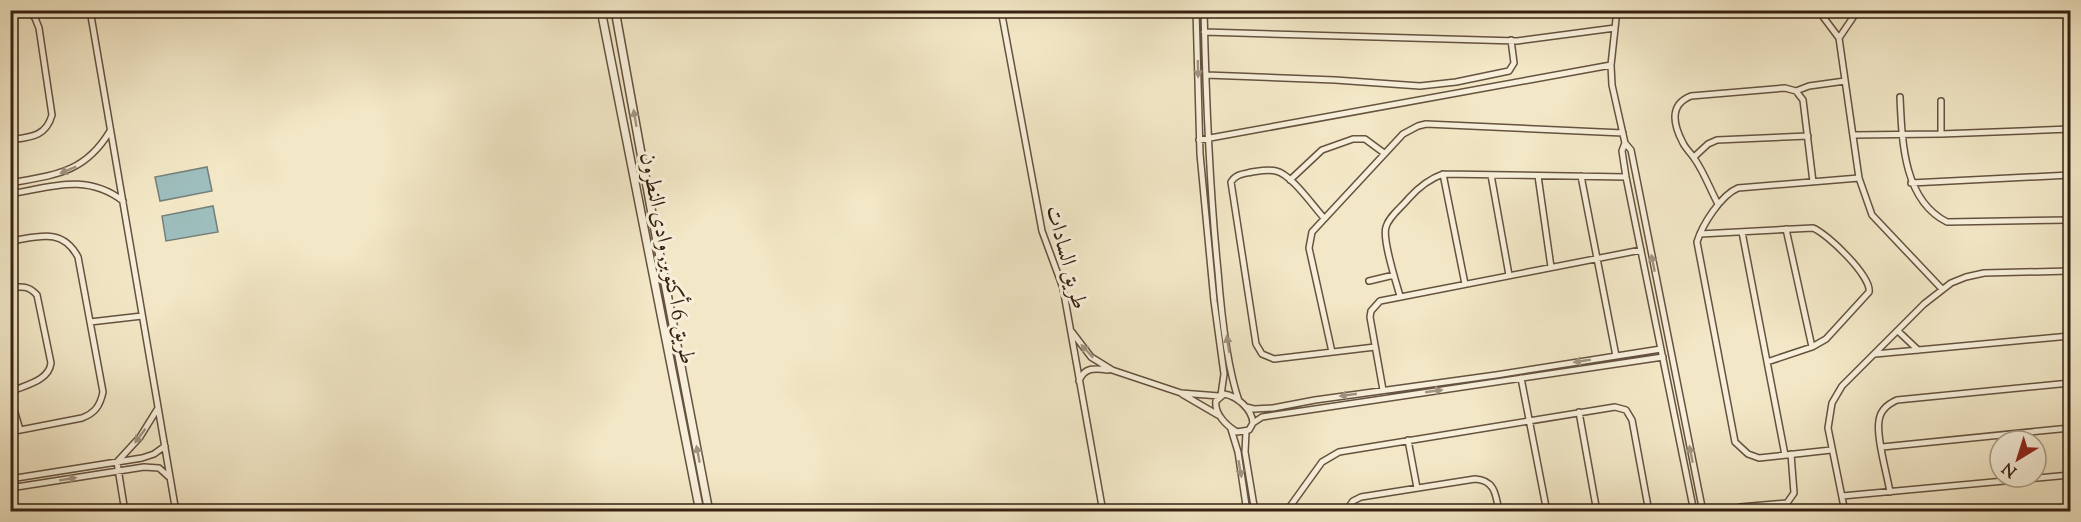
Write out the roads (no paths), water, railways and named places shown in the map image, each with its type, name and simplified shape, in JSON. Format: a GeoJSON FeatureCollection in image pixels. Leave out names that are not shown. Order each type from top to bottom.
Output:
{"type":"FeatureCollection","features":[{"type":"Feature","properties":{"kind":"street"},"geometry":{"type":"LineString","coordinates":[[10,140],[36,136],[50,124],[52,115],[39,28],[35,18],[28,10]]}},
{"type":"Feature","properties":{"kind":"street"},"geometry":{"type":"LineString","coordinates":[[90,10],[176,512]]}},
{"type":"Feature","properties":{"kind":"street","name":"طريق 6 أكتوبر, وادى النطرون"},"geometry":{"type":"LineString","coordinates":[[601,10],[700,512]]}},
{"type":"Feature","properties":{"kind":"street","name":"طريق 6 أكتوبر, وادى النطرون"},"geometry":{"type":"LineString","coordinates":[[615,10],[709,512]]}},
{"type":"Feature","properties":{"kind":"street","name":"طريق السادات"},"geometry":{"type":"LineString","coordinates":[[1001,10],[1042,231],[1061,281],[1103,512]]}},
{"type":"Feature","properties":{"kind":"street"},"geometry":{"type":"LineString","coordinates":[[1196,10],[1199,140],[1207,237],[1224,374],[1220,396],[1215,405],[1221,418]]}},
{"type":"Feature","properties":{"kind":"street"},"geometry":{"type":"LineString","coordinates":[[1204,10],[1211,205],[1220,300],[1239,401]]}},
{"type":"Feature","properties":{"kind":"street"},"geometry":{"type":"LineString","coordinates":[[1617,10],[1611,65],[1615,100],[1625,143],[1631,150],[1703,512]]}},
{"type":"Feature","properties":{"kind":"street"},"geometry":{"type":"LineString","coordinates":[[1818,10],[1839,39],[1859,178],[1872,214],[1942,289]]}},
{"type":"Feature","properties":{"kind":"street"},"geometry":{"type":"LineString","coordinates":[[1839,39],[1858,10]]}},
{"type":"Feature","properties":{"kind":"street"},"geometry":{"type":"LineString","coordinates":[[1204,32],[1526,40],[1615,28]]}},
{"type":"Feature","properties":{"kind":"street"},"geometry":{"type":"LineString","coordinates":[[1206,75],[1335,80],[1414,86],[1443,84],[1509,71],[1514,63],[1511,40]]}},
{"type":"Feature","properties":{"kind":"street"},"geometry":{"type":"LineString","coordinates":[[1199,140],[1611,65]]}},
{"type":"Feature","properties":{"kind":"street"},"geometry":{"type":"LineString","coordinates":[[1718,204],[1694,157],[1683,145],[1675,123],[1675,109],[1684,99],[1691,96],[1785,88],[1796,91],[1809,86],[1845,81]]}},
{"type":"Feature","properties":{"kind":"street"},"geometry":{"type":"LineString","coordinates":[[1796,91],[1803,100],[1813,182]]}},
{"type":"Feature","properties":{"kind":"street"},"geometry":{"type":"LineString","coordinates":[[1900,97],[1902,135],[1911,183],[1930,209],[1947,222],[2070,220]]}},
{"type":"Feature","properties":{"kind":"street"},"geometry":{"type":"LineString","coordinates":[[1941,101],[1941,134]]}},
{"type":"Feature","properties":{"kind":"street"},"geometry":{"type":"LineString","coordinates":[[1332,352],[1309,248],[1312,232],[1403,134],[1426,124],[1623,134]]}},
{"type":"Feature","properties":{"kind":"street"},"geometry":{"type":"LineString","coordinates":[[1853,135],[2070,129]]}},
{"type":"Feature","properties":{"kind":"street"},"geometry":{"type":"LineString","coordinates":[[10,183],[62,173],[74,168],[95,152],[110,131]]}},
{"type":"Feature","properties":{"kind":"street"},"geometry":{"type":"LineString","coordinates":[[1694,157],[1708,144],[1717,140],[1808,136]]}},
{"type":"Feature","properties":{"kind":"street"},"geometry":{"type":"LineString","coordinates":[[1290,180],[1322,150],[1353,139],[1365,139],[1384,153]]}},
{"type":"Feature","properties":{"kind":"street"},"geometry":{"type":"LineString","coordinates":[[1625,143],[1622,151],[1626,177],[1694,512]]}},
{"type":"Feature","properties":{"kind":"street"},"geometry":{"type":"LineString","coordinates":[[1324,218],[1282,173],[1267,170],[1241,174],[1231,182],[1256,344],[1262,354],[1274,359],[1375,347]]}},
{"type":"Feature","properties":{"kind":"street"},"geometry":{"type":"LineString","coordinates":[[1400,296],[1384,234],[1388,222],[1422,185],[1436,176],[1443,174],[1626,177]]}},
{"type":"Feature","properties":{"kind":"street"},"geometry":{"type":"LineString","coordinates":[[1443,174],[1466,284]]}},
{"type":"Feature","properties":{"kind":"street"},"geometry":{"type":"LineString","coordinates":[[1491,175],[1509,275]]}},
{"type":"Feature","properties":{"kind":"street"},"geometry":{"type":"LineString","coordinates":[[1911,183],[2070,175]]}},
{"type":"Feature","properties":{"kind":"street"},"geometry":{"type":"LineString","coordinates":[[1538,176],[1551,267]]}},
{"type":"Feature","properties":{"kind":"street"},"geometry":{"type":"LineString","coordinates":[[1581,176],[1616,356]]}},
{"type":"Feature","properties":{"kind":"street"},"geometry":{"type":"LineString","coordinates":[[1831,450],[1759,458],[1743,451],[1735,442],[1697,245],[1700,234],[1718,204],[1724,196],[1738,188],[1859,178]]}},
{"type":"Feature","properties":{"kind":"street"},"geometry":{"type":"LineString","coordinates":[[10,194],[77,183],[101,188],[123,201]]}},
{"type":"Feature","properties":{"kind":"street"},"geometry":{"type":"LineString","coordinates":[[1700,234],[1809,227],[1821,232],[1855,264],[1870,288],[1835,331],[1812,347],[1767,362]]}},
{"type":"Feature","properties":{"kind":"street"},"geometry":{"type":"LineString","coordinates":[[1786,229],[1812,347]]}},
{"type":"Feature","properties":{"kind":"street"},"geometry":{"type":"LineString","coordinates":[[1740,507],[1787,502],[1794,493],[1742,232]]}},
{"type":"Feature","properties":{"kind":"street"},"geometry":{"type":"LineString","coordinates":[[10,241],[51,236],[68,242],[78,257],[103,393],[97,409],[82,418],[10,432]]}},
{"type":"Feature","properties":{"kind":"street"},"geometry":{"type":"LineString","coordinates":[[1383,390],[1370,317],[1371,311],[1380,301],[1641,250]]}},
{"type":"Feature","properties":{"kind":"street"},"geometry":{"type":"LineString","coordinates":[[1845,512],[1831,450],[1828,422],[1834,397],[1842,386],[1942,289],[1958,279],[1984,273],[2070,271]]}},
{"type":"Feature","properties":{"kind":"street"},"geometry":{"type":"LineString","coordinates":[[1369,281],[1394,275]]}},
{"type":"Feature","properties":{"kind":"street"},"geometry":{"type":"LineString","coordinates":[[10,288],[27,287],[38,295],[51,363],[49,373],[10,394],[20,430]]}},
{"type":"Feature","properties":{"kind":"street"},"geometry":{"type":"LineString","coordinates":[[1653,308],[1662,306]]}},
{"type":"Feature","properties":{"kind":"street"},"geometry":{"type":"LineString","coordinates":[[90,322],[142,316]]}},
{"type":"Feature","properties":{"kind":"street"},"geometry":{"type":"LineString","coordinates":[[1069,325],[1085,351],[1095,360],[1112,370],[1181,393],[1221,418],[1237,432],[1246,432]]}},
{"type":"Feature","properties":{"kind":"street"},"geometry":{"type":"LineString","coordinates":[[1898,331],[1918,350]]}},
{"type":"Feature","properties":{"kind":"street"},"geometry":{"type":"LineString","coordinates":[[1875,354],[2070,336]]}},
{"type":"Feature","properties":{"kind":"street"},"geometry":{"type":"LineString","coordinates":[[1246,407],[1266,409],[1661,349]]}},
{"type":"Feature","properties":{"kind":"street"},"geometry":{"type":"LineString","coordinates":[[1255,512],[1245,452],[1246,432],[1253,423],[1268,416],[1662,357]]}},
{"type":"Feature","properties":{"kind":"street"},"geometry":{"type":"LineString","coordinates":[[1078,382],[1087,370],[1112,370]]}},
{"type":"Feature","properties":{"kind":"street"},"geometry":{"type":"LineString","coordinates":[[1521,378],[1547,512]]}},
{"type":"Feature","properties":{"kind":"street"},"geometry":{"type":"LineString","coordinates":[[1890,492],[1878,429],[1880,414],[1890,403],[1897,400],[2070,383]]}},
{"type":"Feature","properties":{"kind":"street"},"geometry":{"type":"LineString","coordinates":[[1181,393],[1220,396],[1228,394],[1246,407],[1253,423]]}},
{"type":"Feature","properties":{"kind":"street"},"geometry":{"type":"LineString","coordinates":[[1671,398],[1680,396]]}},
{"type":"Feature","properties":{"kind":"street"},"geometry":{"type":"LineString","coordinates":[[1301,402],[1303,411]]}},
{"type":"Feature","properties":{"kind":"street"},"geometry":{"type":"LineString","coordinates":[[124,512],[117,462],[140,437],[158,407]]}},
{"type":"Feature","properties":{"kind":"street"},"geometry":{"type":"LineString","coordinates":[[1289,510],[1317,468],[1332,454],[1345,450],[1620,407],[1630,414],[1649,512]]}},
{"type":"Feature","properties":{"kind":"street"},"geometry":{"type":"LineString","coordinates":[[1579,412],[1597,512]]}},
{"type":"Feature","properties":{"kind":"street"},"geometry":{"type":"LineString","coordinates":[[1230,427],[1238,452],[1247,512]]}},
{"type":"Feature","properties":{"kind":"street"},"geometry":{"type":"LineString","coordinates":[[1882,447],[2070,428]]}},
{"type":"Feature","properties":{"kind":"street"},"geometry":{"type":"LineString","coordinates":[[1408,440],[1417,488]]}},
{"type":"Feature","properties":{"kind":"street"},"geometry":{"type":"LineString","coordinates":[[10,479],[148,456],[165,446]]}},
{"type":"Feature","properties":{"kind":"street"},"geometry":{"type":"LineString","coordinates":[[10,488],[152,466],[165,472],[170,478]]}},
{"type":"Feature","properties":{"kind":"street"},"geometry":{"type":"LineString","coordinates":[[1842,496],[2070,475]]}},
{"type":"Feature","properties":{"kind":"street"},"geometry":{"type":"LineString","coordinates":[[1345,512],[1353,501],[1361,497],[1475,479],[1485,481],[1493,488],[1499,512]]}},
{"type":"Feature","properties":{"kind":"water"},"geometry":{"type":"Polygon","coordinates":[[[207,167],[212,191],[160,201],[155,177],[207,167]]]}},
{"type":"Feature","properties":{"kind":"water"},"geometry":{"type":"Polygon","coordinates":[[[213,206],[218,232],[166,241],[162,216],[213,206]]]}}]}
